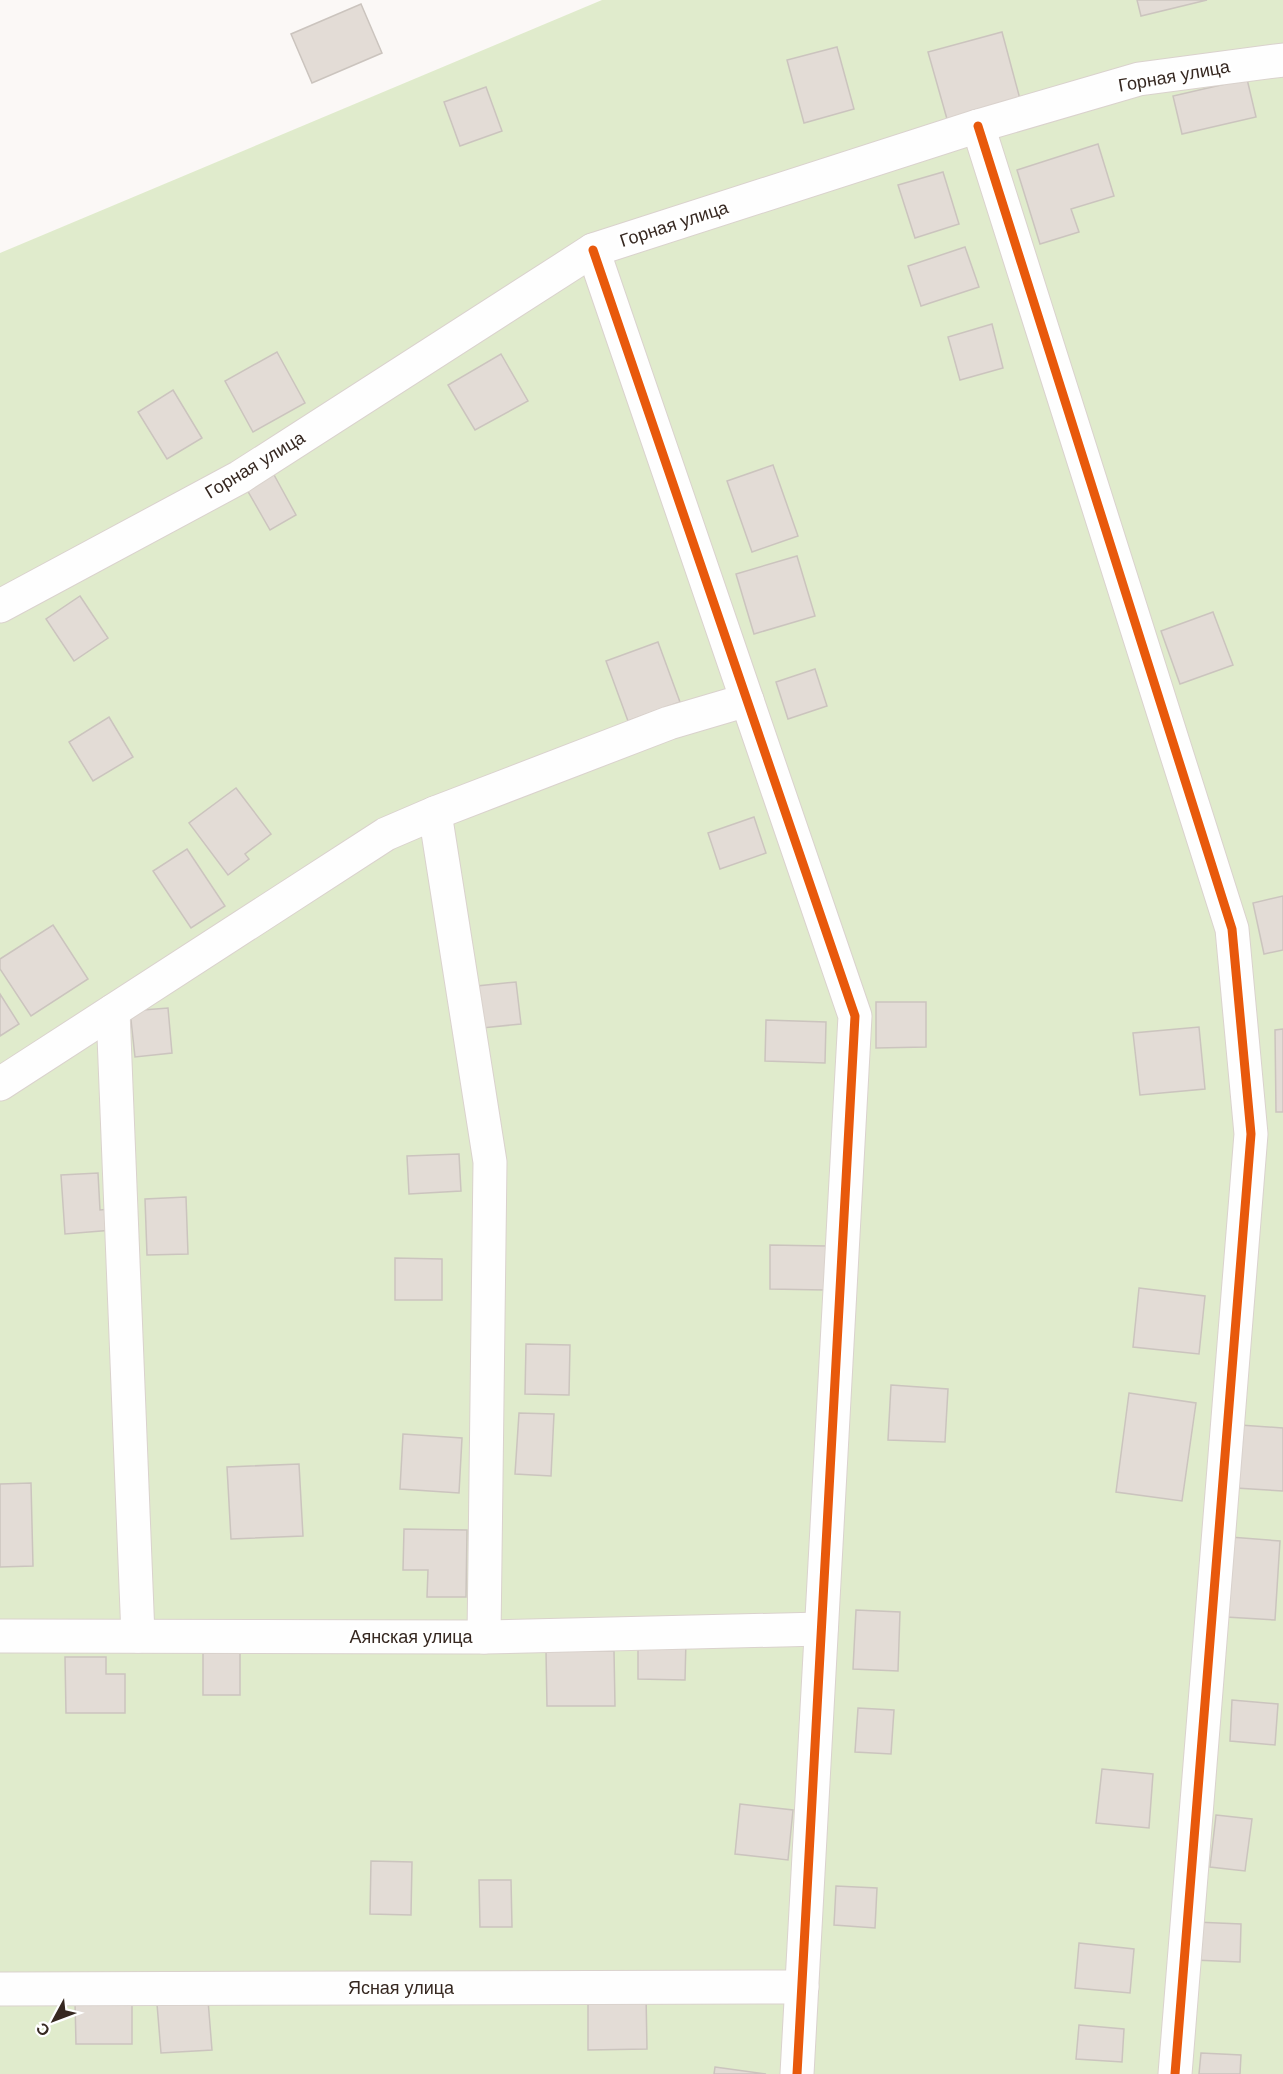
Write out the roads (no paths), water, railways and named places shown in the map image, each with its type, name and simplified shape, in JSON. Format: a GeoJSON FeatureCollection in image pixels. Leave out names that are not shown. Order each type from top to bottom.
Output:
{"type":"FeatureCollection","features":[{"type":"Feature","properties":{"kind":"street","name":"Горная улица"},"geometry":{"type":"LineString","coordinates":[[0,606],[240,477],[593,250],[978,126],[1139,79],[1283,60]]}},
{"type":"Feature","properties":{"kind":"street"},"geometry":{"type":"LineString","coordinates":[[978,126],[1233,929],[1251,1134],[1175,2074]]}},
{"type":"Feature","properties":{"kind":"street"},"geometry":{"type":"LineString","coordinates":[[593,250],[855,1016],[797,2074]]}},
{"type":"Feature","properties":{"kind":"street"},"geometry":{"type":"LineString","coordinates":[[0,1084],[386,834],[669,723],[747,700]]}},
{"type":"Feature","properties":{"kind":"street"},"geometry":{"type":"LineString","coordinates":[[435,813],[490,1162],[484,1637]]}},
{"type":"Feature","properties":{"kind":"street"},"geometry":{"type":"LineString","coordinates":[[113,1011],[138,1636]]}},
{"type":"Feature","properties":{"kind":"street","name":"Аянская улица"},"geometry":{"type":"LineString","coordinates":[[0,1636],[484,1637],[821,1629]]}},
{"type":"Feature","properties":{"kind":"street","name":"Ясная улица"},"geometry":{"type":"LineString","coordinates":[[0,1989],[802,1987]]}}]}
